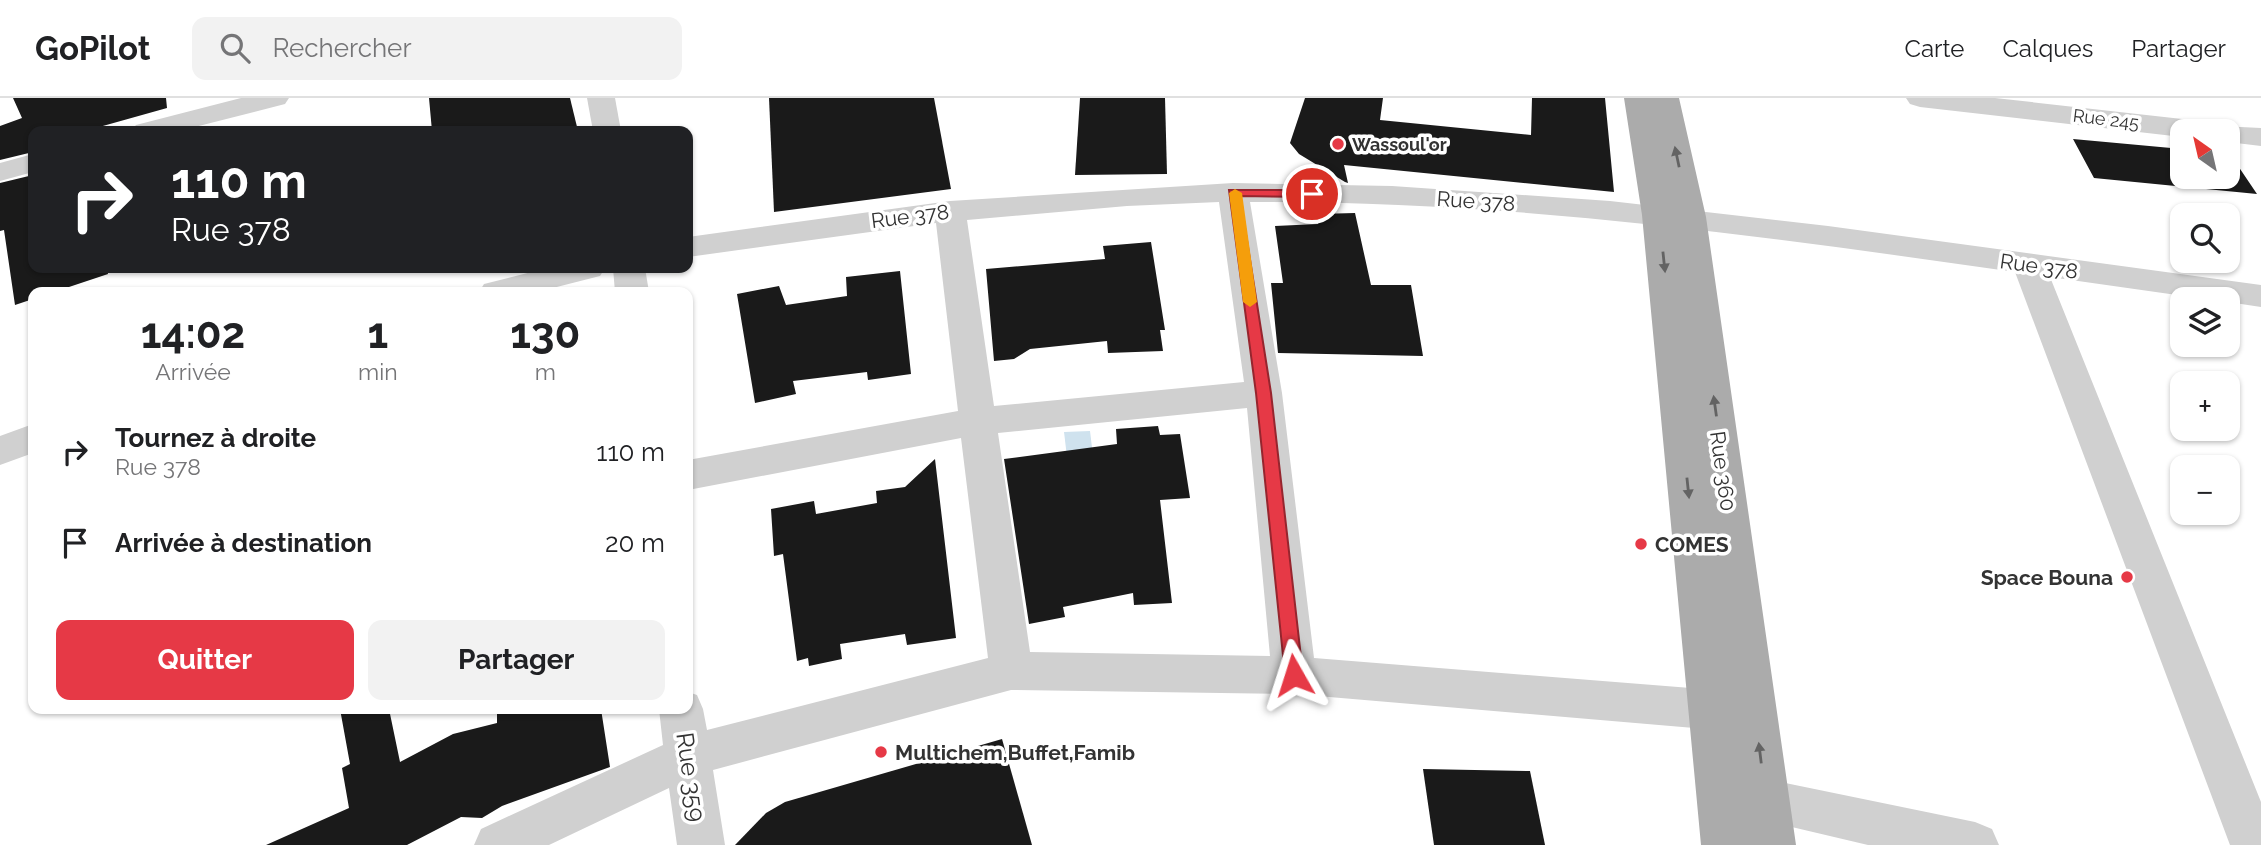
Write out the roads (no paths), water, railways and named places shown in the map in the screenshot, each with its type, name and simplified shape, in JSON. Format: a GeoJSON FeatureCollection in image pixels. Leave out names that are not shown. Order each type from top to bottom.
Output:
{"type":"FeatureCollection","features":[{"type":"Feature","properties":{"kind":"main road"},"geometry":{"type":"LineString","coordinates":[[1638,98],[1674,216],[1725,845]]}},
{"type":"Feature","properties":{"kind":"main road","name":"Rue 360"},"geometry":{"type":"LineString","coordinates":[[1665,98],[1674,216],[1756,715],[1769,823]]}},
{"type":"Feature","properties":{"kind":"street"},"geometry":{"type":"LineString","coordinates":[[166,126],[275,98]]}},
{"type":"Feature","properties":{"kind":"street"},"geometry":{"type":"LineString","coordinates":[[601,98],[606,126]]}},
{"type":"Feature","properties":{"kind":"street","name":"Rue 245"},"geometry":{"type":"LineString","coordinates":[[1920,98],[2170,127]]}},
{"type":"Feature","properties":{"kind":"street"},"geometry":{"type":"LineString","coordinates":[[2244,135],[2261,163]]}},
{"type":"Feature","properties":{"kind":"street"},"geometry":{"type":"LineString","coordinates":[[0,172],[28,164]]}},
{"type":"Feature","properties":{"kind":"street"},"geometry":{"type":"LineString","coordinates":[[1233,192],[1264,393],[1294,675]]}},
{"type":"Feature","properties":{"kind":"street","name":"Rue 378"},"geometry":{"type":"LineString","coordinates":[[693,246],[950,211],[1083,198],[1233,192],[1391,195],[1674,216],[2261,296]]}},
{"type":"Feature","properties":{"kind":"street"},"geometry":{"type":"LineString","coordinates":[[950,211],[1011,671]]}},
{"type":"Feature","properties":{"kind":"street"},"geometry":{"type":"LineString","coordinates":[[2028,264],[2254,845]]}},
{"type":"Feature","properties":{"kind":"street"},"geometry":{"type":"LineString","coordinates":[[515,287],[569,273]]}},
{"type":"Feature","properties":{"kind":"street"},"geometry":{"type":"LineString","coordinates":[[693,474],[978,421],[1264,393]]}},
{"type":"Feature","properties":{"kind":"street"},"geometry":{"type":"LineString","coordinates":[[0,451],[28,440]]}},
{"type":"Feature","properties":{"kind":"street"},"geometry":{"type":"LineString","coordinates":[[498,845],[688,756],[1011,671],[1294,675],[1712,708],[1756,715]]}},
{"type":"Feature","properties":{"kind":"street","name":"Rue 359"},"geometry":{"type":"LineString","coordinates":[[682,714],[701,845]]}},
{"type":"Feature","properties":{"kind":"street"},"geometry":{"type":"LineString","coordinates":[[1769,823],[1975,845]]}},
{"type":"Feature","properties":{"kind":"water"},"geometry":{"type":"Polygon","coordinates":[[[1090,431],[1094,464],[1068,465],[1064,432],[1090,431]]]}},
{"type":"Feature","properties":{"kind":"place","name":"Wassoul'or"},"geometry":{"type":"Point","coordinates":[1338,144]}},
{"type":"Feature","properties":{"kind":"place","name":"COMES"},"geometry":{"type":"Point","coordinates":[1641,544]}},
{"type":"Feature","properties":{"kind":"place","name":"Space Bouna"},"geometry":{"type":"Point","coordinates":[2127,577]}},
{"type":"Feature","properties":{"kind":"place","name":"Multichem,Buffet,Famib"},"geometry":{"type":"Point","coordinates":[881,752]}}]}
